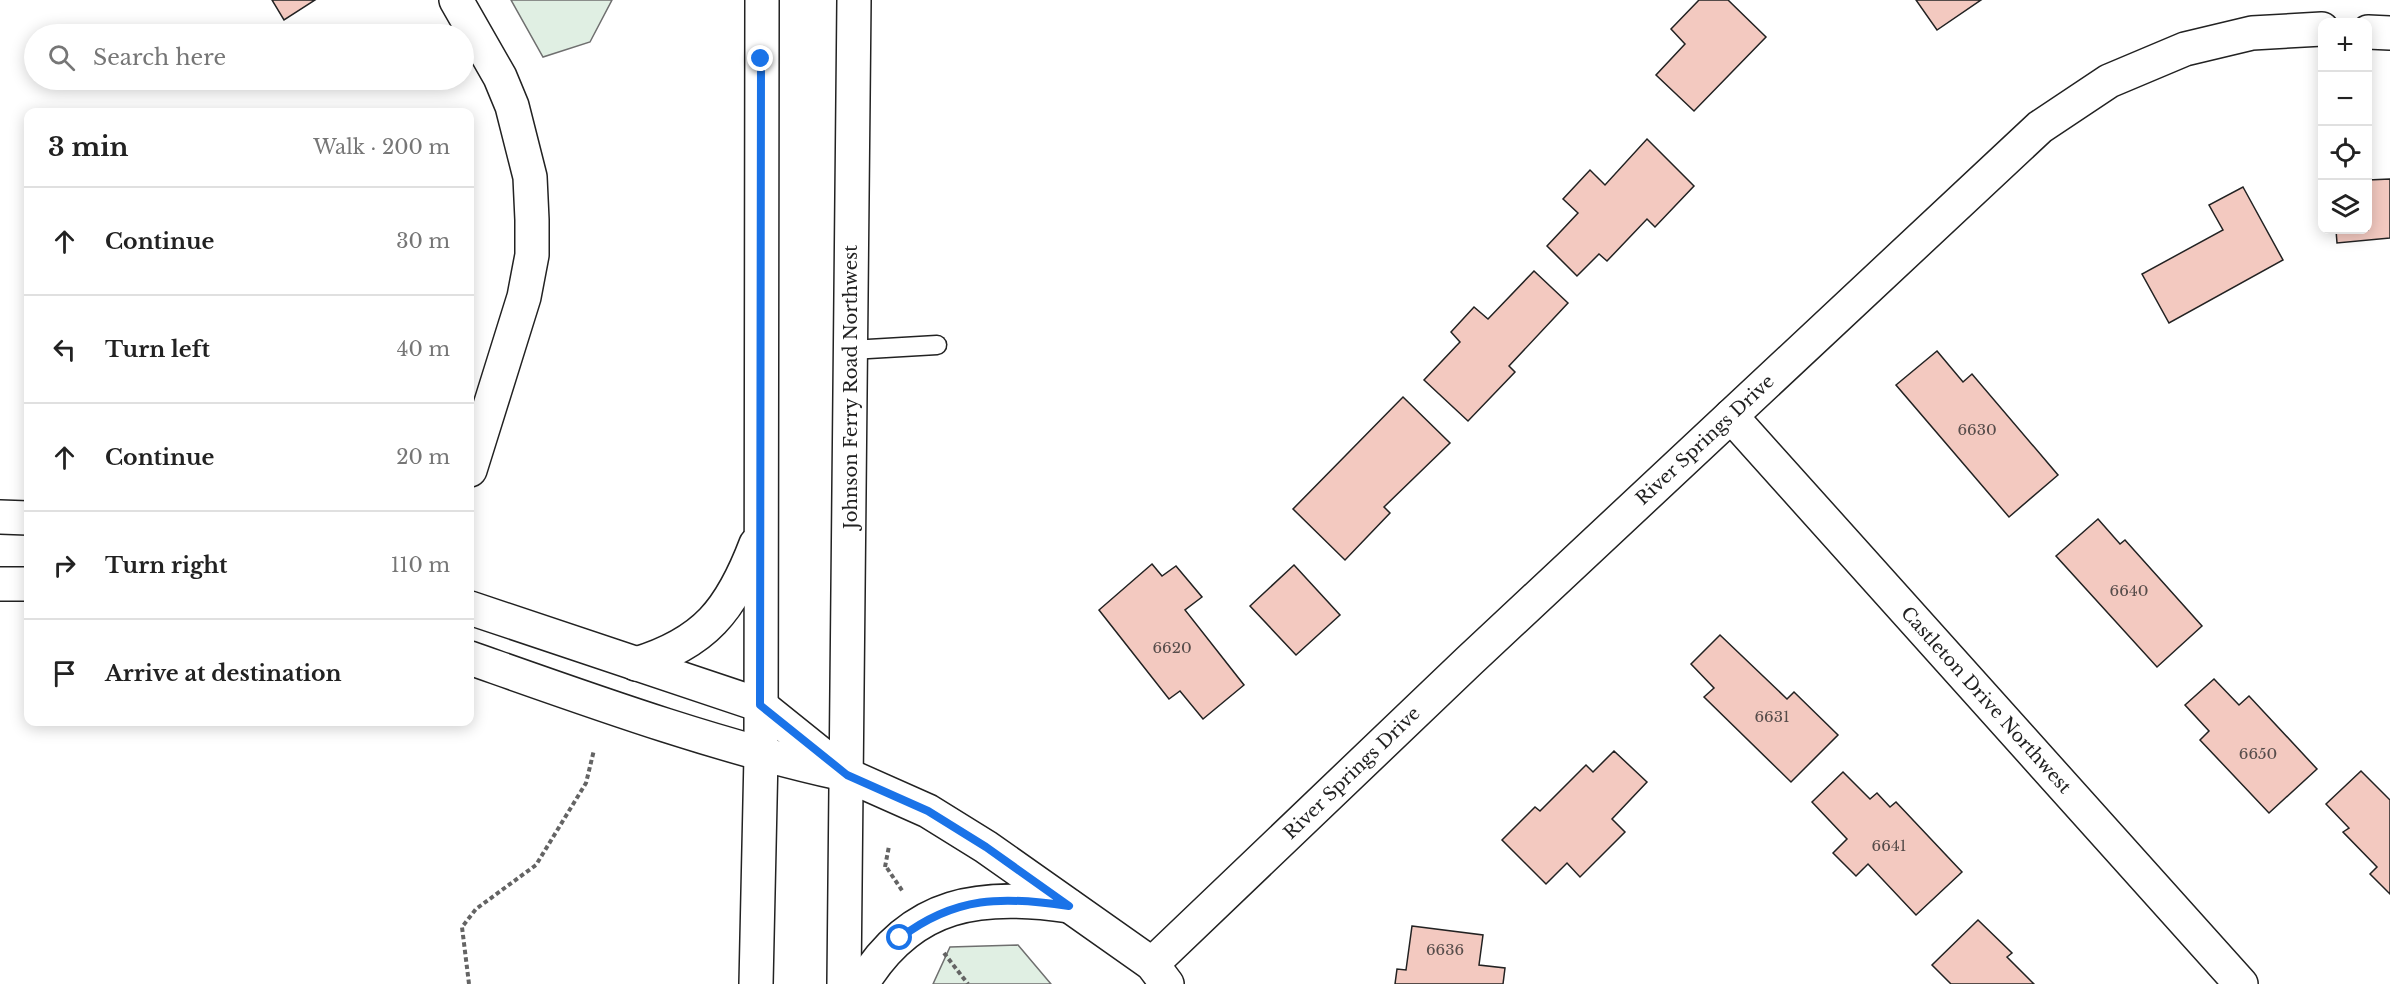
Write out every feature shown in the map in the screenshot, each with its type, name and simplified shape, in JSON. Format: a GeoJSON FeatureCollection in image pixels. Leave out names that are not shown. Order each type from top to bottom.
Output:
{"type":"FeatureCollection","features":[{"type":"Feature","properties":{"kind":"street"},"geometry":{"type":"LineString","coordinates":[[456,0],[470,24]]}},
{"type":"Feature","properties":{"kind":"street"},"geometry":{"type":"LineString","coordinates":[[756,984],[761,756],[762,0]]}},
{"type":"Feature","properties":{"kind":"street"},"geometry":{"type":"LineString","coordinates":[[842,0],[854,35]]}},
{"type":"Feature","properties":{"kind":"street","name":"Johnson Ferry Road Northwest"},"geometry":{"type":"LineString","coordinates":[[844,984],[854,0]]}},
{"type":"Feature","properties":{"kind":"street","name":"River Springs Drive"},"geometry":{"type":"LineString","coordinates":[[1159,974],[1731,416],[2040,127],[2109,81],[2186,49],[2252,33],[2318,29]]}},
{"type":"Feature","properties":{"kind":"street"},"geometry":{"type":"LineString","coordinates":[[474,32],[500,77],[522,140],[530,177],[532,255],[524,297],[474,457]]}},
{"type":"Feature","properties":{"kind":"street"},"geometry":{"type":"LineString","coordinates":[[2372,32],[2390,33]]}},
{"type":"Feature","properties":{"kind":"street","name":"Castleton Drive Northwest"},"geometry":{"type":"LineString","coordinates":[[1731,416],[2241,984]]}},
{"type":"Feature","properties":{"kind":"street"},"geometry":{"type":"LineString","coordinates":[[0,517],[24,518]]}},
{"type":"Feature","properties":{"kind":"street"},"geometry":{"type":"LineString","coordinates":[[636,664],[662,656],[690,643],[716,618],[733,595],[760,531]]}},
{"type":"Feature","properties":{"kind":"street"},"geometry":{"type":"LineString","coordinates":[[0,584],[24,584]]}},
{"type":"Feature","properties":{"kind":"street"},"geometry":{"type":"LineString","coordinates":[[474,609],[760,705],[847,775]]}},
{"type":"Feature","properties":{"kind":"street"},"geometry":{"type":"LineString","coordinates":[[474,659],[685,733],[761,756],[847,775],[928,811],[986,847],[1159,974]]}},
{"type":"Feature","properties":{"kind":"street"},"geometry":{"type":"LineString","coordinates":[[862,984],[880,959],[900,938],[941,912],[997,899],[1026,899],[1069,906]]}},
{"type":"Feature","properties":{"kind":"lane"},"geometry":{"type":"LineString","coordinates":[[851,350],[937,345]]}},
{"type":"Feature","properties":{"kind":"path"},"geometry":{"type":"LineString","coordinates":[[469,984],[462,927],[476,909],[536,865],[586,783],[594,750]]}},
{"type":"Feature","properties":{"kind":"path"},"geometry":{"type":"LineString","coordinates":[[887,868],[907,898]]}},
{"type":"Feature","properties":{"kind":"path"},"geometry":{"type":"LineString","coordinates":[[942,950],[968,984]]}},
{"type":"Feature","properties":{"kind":"green space"},"geometry":{"type":"Polygon","coordinates":[[[511,0],[612,0],[590,42],[543,57],[511,0]]]}},
{"type":"Feature","properties":{"kind":"green space"},"geometry":{"type":"Polygon","coordinates":[[[1018,945],[1051,984],[933,984],[950,947],[1018,945]]]}},
{"type":"Feature","properties":{"kind":"building"},"geometry":{"type":"Polygon","coordinates":[[[272,0],[315,0],[284,20],[272,0]]]}},
{"type":"Feature","properties":{"kind":"building"},"geometry":{"type":"Polygon","coordinates":[[[1699,0],[1728,0],[1766,37],[1694,111],[1656,75],[1685,44],[1671,29],[1699,0]]]}},
{"type":"Feature","properties":{"kind":"building"},"geometry":{"type":"Polygon","coordinates":[[[1916,0],[1981,0],[1937,30],[1916,0]]]}},
{"type":"Feature","properties":{"kind":"building"},"geometry":{"type":"Polygon","coordinates":[[[1647,139],[1694,186],[1655,227],[1647,219],[1607,261],[1599,254],[1577,276],[1547,246],[1578,213],[1563,199],[1590,170],[1605,185],[1647,139]]]}},
{"type":"Feature","properties":{"kind":"building"},"geometry":{"type":"Polygon","coordinates":[[[2390,179],[2390,238],[2337,243],[2336,234],[2372,234],[2372,180],[2390,179]]]}},
{"type":"Feature","properties":{"kind":"building"},"geometry":{"type":"Polygon","coordinates":[[[2243,187],[2283,260],[2169,323],[2142,274],[2223,230],[2209,205],[2243,187]]]}},
{"type":"Feature","properties":{"kind":"building"},"geometry":{"type":"Polygon","coordinates":[[[1534,271],[1568,303],[1509,366],[1515,372],[1468,421],[1424,380],[1460,342],[1451,332],[1474,307],[1488,319],[1534,271]]]}},
{"type":"Feature","properties":{"kind":"building"},"geometry":{"type":"Polygon","coordinates":[[[1937,351],[1963,382],[1972,374],[2058,475],[2009,517],[1896,385],[1937,351]]]}},
{"type":"Feature","properties":{"kind":"building"},"geometry":{"type":"Polygon","coordinates":[[[1403,397],[1450,443],[1384,507],[1390,513],[1345,560],[1293,509],[1403,397]]]}},
{"type":"Feature","properties":{"kind":"building"},"geometry":{"type":"Polygon","coordinates":[[[2098,519],[2120,544],[2125,540],[2202,626],[2157,667],[2056,556],[2098,519]]]}},
{"type":"Feature","properties":{"kind":"building"},"geometry":{"type":"Polygon","coordinates":[[[1152,564],[1162,576],[1176,566],[1202,597],[1185,610],[1244,685],[1203,719],[1180,691],[1169,699],[1099,610],[1152,564]]]}},
{"type":"Feature","properties":{"kind":"building"},"geometry":{"type":"Polygon","coordinates":[[[1294,565],[1340,615],[1296,655],[1250,606],[1294,565]]]}},
{"type":"Feature","properties":{"kind":"building"},"geometry":{"type":"Polygon","coordinates":[[[1720,635],[1787,699],[1794,692],[1838,735],[1791,782],[1704,697],[1714,688],[1691,664],[1720,635]]]}},
{"type":"Feature","properties":{"kind":"building"},"geometry":{"type":"Polygon","coordinates":[[[2214,679],[2239,705],[2249,696],[2317,769],[2269,813],[2200,740],[2209,731],[2185,705],[2214,679]]]}},
{"type":"Feature","properties":{"kind":"building"},"geometry":{"type":"Polygon","coordinates":[[[1614,751],[1647,782],[1612,819],[1625,832],[1580,877],[1567,863],[1546,884],[1502,840],[1535,807],[1540,811],[1586,765],[1593,772],[1614,751]]]}},
{"type":"Feature","properties":{"kind":"building"},"geometry":{"type":"Polygon","coordinates":[[[2361,771],[2390,800],[2390,894],[2370,874],[2377,867],[2343,832],[2349,828],[2326,804],[2361,771]]]}},
{"type":"Feature","properties":{"kind":"building"},"geometry":{"type":"Polygon","coordinates":[[[1843,772],[1870,799],[1877,793],[1890,807],[1896,802],[1962,872],[1916,915],[1868,864],[1856,876],[1833,853],[1847,839],[1812,802],[1843,772]]]}},
{"type":"Feature","properties":{"kind":"building"},"geometry":{"type":"Polygon","coordinates":[[[1978,920],[2012,953],[2007,957],[2034,984],[1951,984],[1932,965],[1978,920]]]}},
{"type":"Feature","properties":{"kind":"building"},"geometry":{"type":"Polygon","coordinates":[[[1412,926],[1483,935],[1479,965],[1505,968],[1503,984],[1395,984],[1397,969],[1406,970],[1412,926]]]}},
{"type":"Feature","properties":{"kind":"route"},"geometry":{"type":"LineString","coordinates":[[761,59],[760,705],[847,775],[928,811],[986,847],[1069,906],[1026,899],[997,899],[968,904],[941,912],[920,923],[900,938]]}}]}
